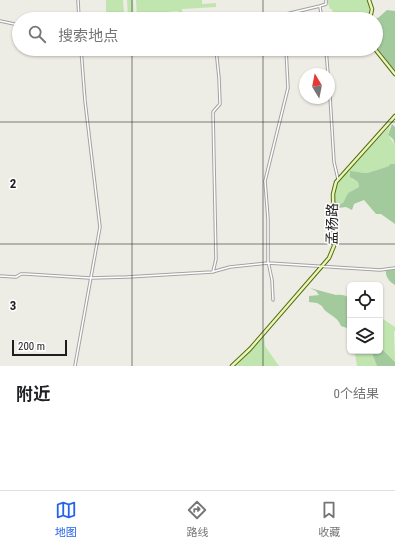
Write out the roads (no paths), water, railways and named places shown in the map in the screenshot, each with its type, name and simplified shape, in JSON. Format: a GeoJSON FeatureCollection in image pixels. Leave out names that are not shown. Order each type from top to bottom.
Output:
{"type":"FeatureCollection","features":[{"type":"Feature","properties":{"kind":"main road"},"geometry":{"type":"LineString","coordinates":[[369,0],[371,12]]}},
{"type":"Feature","properties":{"kind":"main road"},"geometry":{"type":"LineString","coordinates":[[381,56],[395,74]]}},
{"type":"Feature","properties":{"kind":"main road","name":"孟杨路"},"geometry":{"type":"LineString","coordinates":[[232,366],[250,349],[329,258],[334,246],[333,194],[336,182],[395,116]]}},
{"type":"Feature","properties":{"kind":"street"},"geometry":{"type":"LineString","coordinates":[[78,0],[79,12]]}},
{"type":"Feature","properties":{"kind":"street"},"geometry":{"type":"LineString","coordinates":[[295,12],[326,4],[326,0]]}},
{"type":"Feature","properties":{"kind":"street"},"geometry":{"type":"LineString","coordinates":[[320,6],[321,12]]}},
{"type":"Feature","properties":{"kind":"street"},"geometry":{"type":"LineString","coordinates":[[0,21],[12,24]]}},
{"type":"Feature","properties":{"kind":"street"},"geometry":{"type":"LineString","coordinates":[[75,366],[100,227],[85,101],[82,56]]}},
{"type":"Feature","properties":{"kind":"street"},"geometry":{"type":"LineString","coordinates":[[213,272],[216,260],[213,112],[220,104],[217,56]]}},
{"type":"Feature","properties":{"kind":"street"},"geometry":{"type":"LineString","coordinates":[[273,300],[272,280],[268,263],[265,181],[288,88],[286,56]]}},
{"type":"Feature","properties":{"kind":"street"},"geometry":{"type":"LineString","coordinates":[[327,56],[328,68]]}},
{"type":"Feature","properties":{"kind":"street"},"geometry":{"type":"LineString","coordinates":[[330,104],[334,162],[338,179]]}},
{"type":"Feature","properties":{"kind":"street"},"geometry":{"type":"LineString","coordinates":[[0,276],[16,277],[21,274],[26,274],[90,278],[213,272],[230,267],[268,263],[380,270],[395,268]]}},
{"type":"Feature","properties":{"kind":"street"},"geometry":{"type":"LineString","coordinates":[[213,272],[214,267]]}}]}
